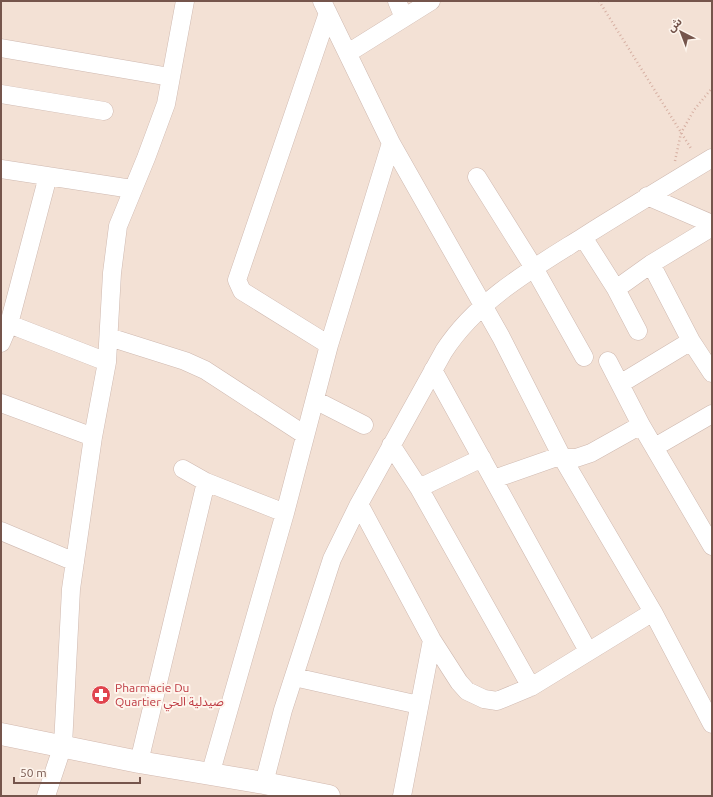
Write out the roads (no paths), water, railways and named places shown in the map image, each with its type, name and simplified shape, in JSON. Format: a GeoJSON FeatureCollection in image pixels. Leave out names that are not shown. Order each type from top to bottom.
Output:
{"type":"FeatureCollection","features":[{"type":"Feature","properties":{"kind":"main road"},"geometry":{"type":"LineString","coordinates":[[1,734],[63,745],[139,762],[264,783],[327,796]]}},
{"type":"Feature","properties":{"kind":"street"},"geometry":{"type":"LineString","coordinates":[[46,796],[63,745],[71,589],[93,437],[107,362],[112,273],[118,226],[166,104],[180,31],[184,1]]}},
{"type":"Feature","properties":{"kind":"street"},"geometry":{"type":"LineString","coordinates":[[397,1],[404,18]]}},
{"type":"Feature","properties":{"kind":"street"},"geometry":{"type":"LineString","coordinates":[[348,53],[431,1]]}},
{"type":"Feature","properties":{"kind":"street"},"geometry":{"type":"LineString","coordinates":[[325,7],[392,143],[482,306],[501,337],[564,459],[653,612],[712,724]]}},
{"type":"Feature","properties":{"kind":"street"},"geometry":{"type":"LineString","coordinates":[[325,7],[237,280],[242,291],[328,345]]}},
{"type":"Feature","properties":{"kind":"street"},"geometry":{"type":"LineString","coordinates":[[1,48],[170,77]]}},
{"type":"Feature","properties":{"kind":"street"},"geometry":{"type":"LineString","coordinates":[[1,94],[104,111]]}},
{"type":"Feature","properties":{"kind":"street"},"geometry":{"type":"LineString","coordinates":[[210,775],[285,513],[328,345],[392,143]]}},
{"type":"Feature","properties":{"kind":"street"},"geometry":{"type":"LineString","coordinates":[[264,783],[294,677],[332,559],[359,504],[391,445],[456,332],[482,306],[534,268],[669,183],[707,161]]}},
{"type":"Feature","properties":{"kind":"street"},"geometry":{"type":"LineString","coordinates":[[1,169],[132,190]]}},
{"type":"Feature","properties":{"kind":"street"},"geometry":{"type":"LineString","coordinates":[[1,344],[9,324],[48,176]]}},
{"type":"Feature","properties":{"kind":"street"},"geometry":{"type":"LineString","coordinates":[[477,177],[534,268],[584,357]]}},
{"type":"Feature","properties":{"kind":"street"},"geometry":{"type":"LineString","coordinates":[[648,196],[712,225]]}},
{"type":"Feature","properties":{"kind":"street"},"geometry":{"type":"LineString","coordinates":[[616,290],[651,264],[712,225]]}},
{"type":"Feature","properties":{"kind":"street"},"geometry":{"type":"LineString","coordinates":[[583,237],[616,290],[638,331]]}},
{"type":"Feature","properties":{"kind":"street"},"geometry":{"type":"LineString","coordinates":[[651,264],[691,341],[712,373]]}},
{"type":"Feature","properties":{"kind":"street"},"geometry":{"type":"LineString","coordinates":[[9,324],[107,362]]}},
{"type":"Feature","properties":{"kind":"street"},"geometry":{"type":"LineString","coordinates":[[109,337],[185,361],[205,370],[305,435]]}},
{"type":"Feature","properties":{"kind":"street"},"geometry":{"type":"LineString","coordinates":[[620,384],[691,341]]}},
{"type":"Feature","properties":{"kind":"street"},"geometry":{"type":"LineString","coordinates":[[608,361],[641,426],[655,447],[712,546]]}},
{"type":"Feature","properties":{"kind":"street"},"geometry":{"type":"LineString","coordinates":[[433,370],[494,478],[588,651]]}},
{"type":"Feature","properties":{"kind":"street"},"geometry":{"type":"LineString","coordinates":[[314,400],[364,424]]}},
{"type":"Feature","properties":{"kind":"street"},"geometry":{"type":"LineString","coordinates":[[1,403],[93,437]]}},
{"type":"Feature","properties":{"kind":"street"},"geometry":{"type":"LineString","coordinates":[[655,447],[712,414]]}},
{"type":"Feature","properties":{"kind":"street"},"geometry":{"type":"LineString","coordinates":[[494,478],[554,458],[576,458],[591,453],[641,426]]}},
{"type":"Feature","properties":{"kind":"street"},"geometry":{"type":"LineString","coordinates":[[391,445],[419,488],[531,687]]}},
{"type":"Feature","properties":{"kind":"street"},"geometry":{"type":"LineString","coordinates":[[419,488],[482,458]]}},
{"type":"Feature","properties":{"kind":"street"},"geometry":{"type":"LineString","coordinates":[[183,468],[206,482],[285,513]]}},
{"type":"Feature","properties":{"kind":"street"},"geometry":{"type":"LineString","coordinates":[[139,762],[206,482]]}},
{"type":"Feature","properties":{"kind":"street"},"geometry":{"type":"LineString","coordinates":[[359,504],[432,640],[459,682],[473,695],[484,699],[497,701],[531,687],[653,612]]}},
{"type":"Feature","properties":{"kind":"street"},"geometry":{"type":"LineString","coordinates":[[1,531],[75,562]]}},
{"type":"Feature","properties":{"kind":"street"},"geometry":{"type":"LineString","coordinates":[[402,796],[432,640]]}},
{"type":"Feature","properties":{"kind":"street"},"geometry":{"type":"LineString","coordinates":[[294,677],[419,705]]}},
{"type":"Feature","properties":{"kind":"place","name":"Pharmacie Du Quartier صيدلية الحي"},"geometry":{"type":"Point","coordinates":[101,695]}}]}
